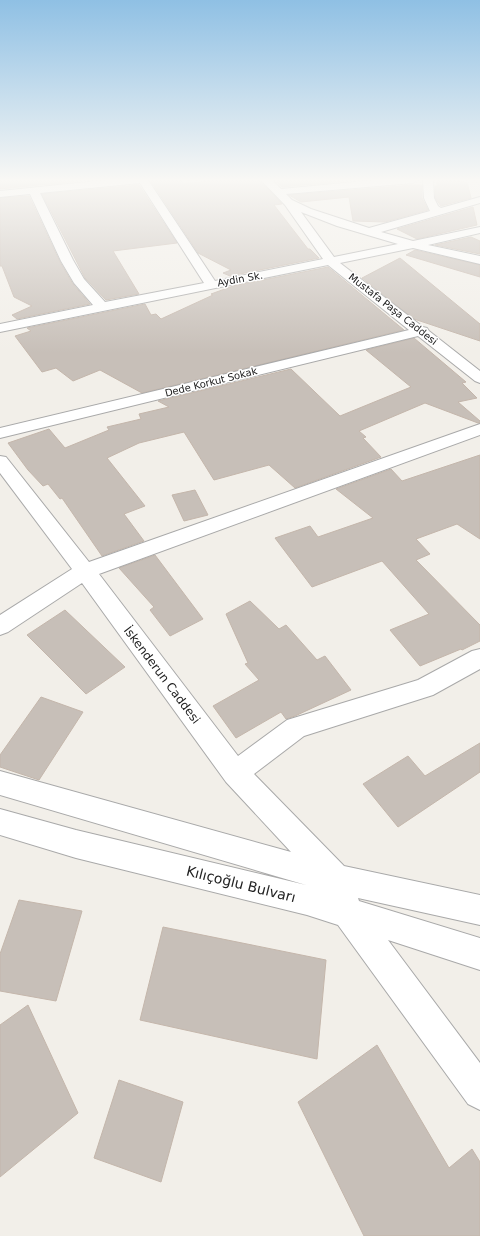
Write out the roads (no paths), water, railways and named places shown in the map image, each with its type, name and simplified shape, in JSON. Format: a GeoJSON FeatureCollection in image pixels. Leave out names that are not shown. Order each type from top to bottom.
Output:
{"type":"FeatureCollection","features":[{"type":"Feature","properties":{"kind":"street"},"geometry":{"type":"LineString","coordinates":[[56,238],[78,280],[102,307]]}},
{"type":"Feature","properties":{"kind":"street"},"geometry":{"type":"LineString","coordinates":[[180,238],[211,284]]}},
{"type":"Feature","properties":{"kind":"street","name":"Mustafa Paşa Caddesi"},"geometry":{"type":"LineString","coordinates":[[314,238],[331,262],[479,375]]}},
{"type":"Feature","properties":{"kind":"street"},"geometry":{"type":"LineString","coordinates":[[390,238],[480,260]]}},
{"type":"Feature","properties":{"kind":"street","name":"Aydin Sk."},"geometry":{"type":"LineString","coordinates":[[0,328],[211,284],[331,262],[443,238]]}},
{"type":"Feature","properties":{"kind":"street","name":"Dede Korkut Sokak"},"geometry":{"type":"LineString","coordinates":[[0,433],[422,331]]}},
{"type":"Feature","properties":{"kind":"street"},"geometry":{"type":"LineString","coordinates":[[0,626],[85,571],[480,429]]}},
{"type":"Feature","properties":{"kind":"street","name":"İskenderun Caddesi"},"geometry":{"type":"LineString","coordinates":[[0,461],[85,571],[235,773],[336,879]]}},
{"type":"Feature","properties":{"kind":"street"},"geometry":{"type":"LineString","coordinates":[[235,773],[296,728],[425,688],[480,658]]}},
{"type":"Feature","properties":{"kind":"street"},"geometry":{"type":"LineString","coordinates":[[0,783],[336,879],[480,910]]}},
{"type":"Feature","properties":{"kind":"street","name":"Kılıçoğlu Bulvarı"},"geometry":{"type":"LineString","coordinates":[[0,822],[76,844],[307,900],[480,954]]}},
{"type":"Feature","properties":{"kind":"street"},"geometry":{"type":"LineString","coordinates":[[336,879],[349,914],[480,1092]]}}]}
